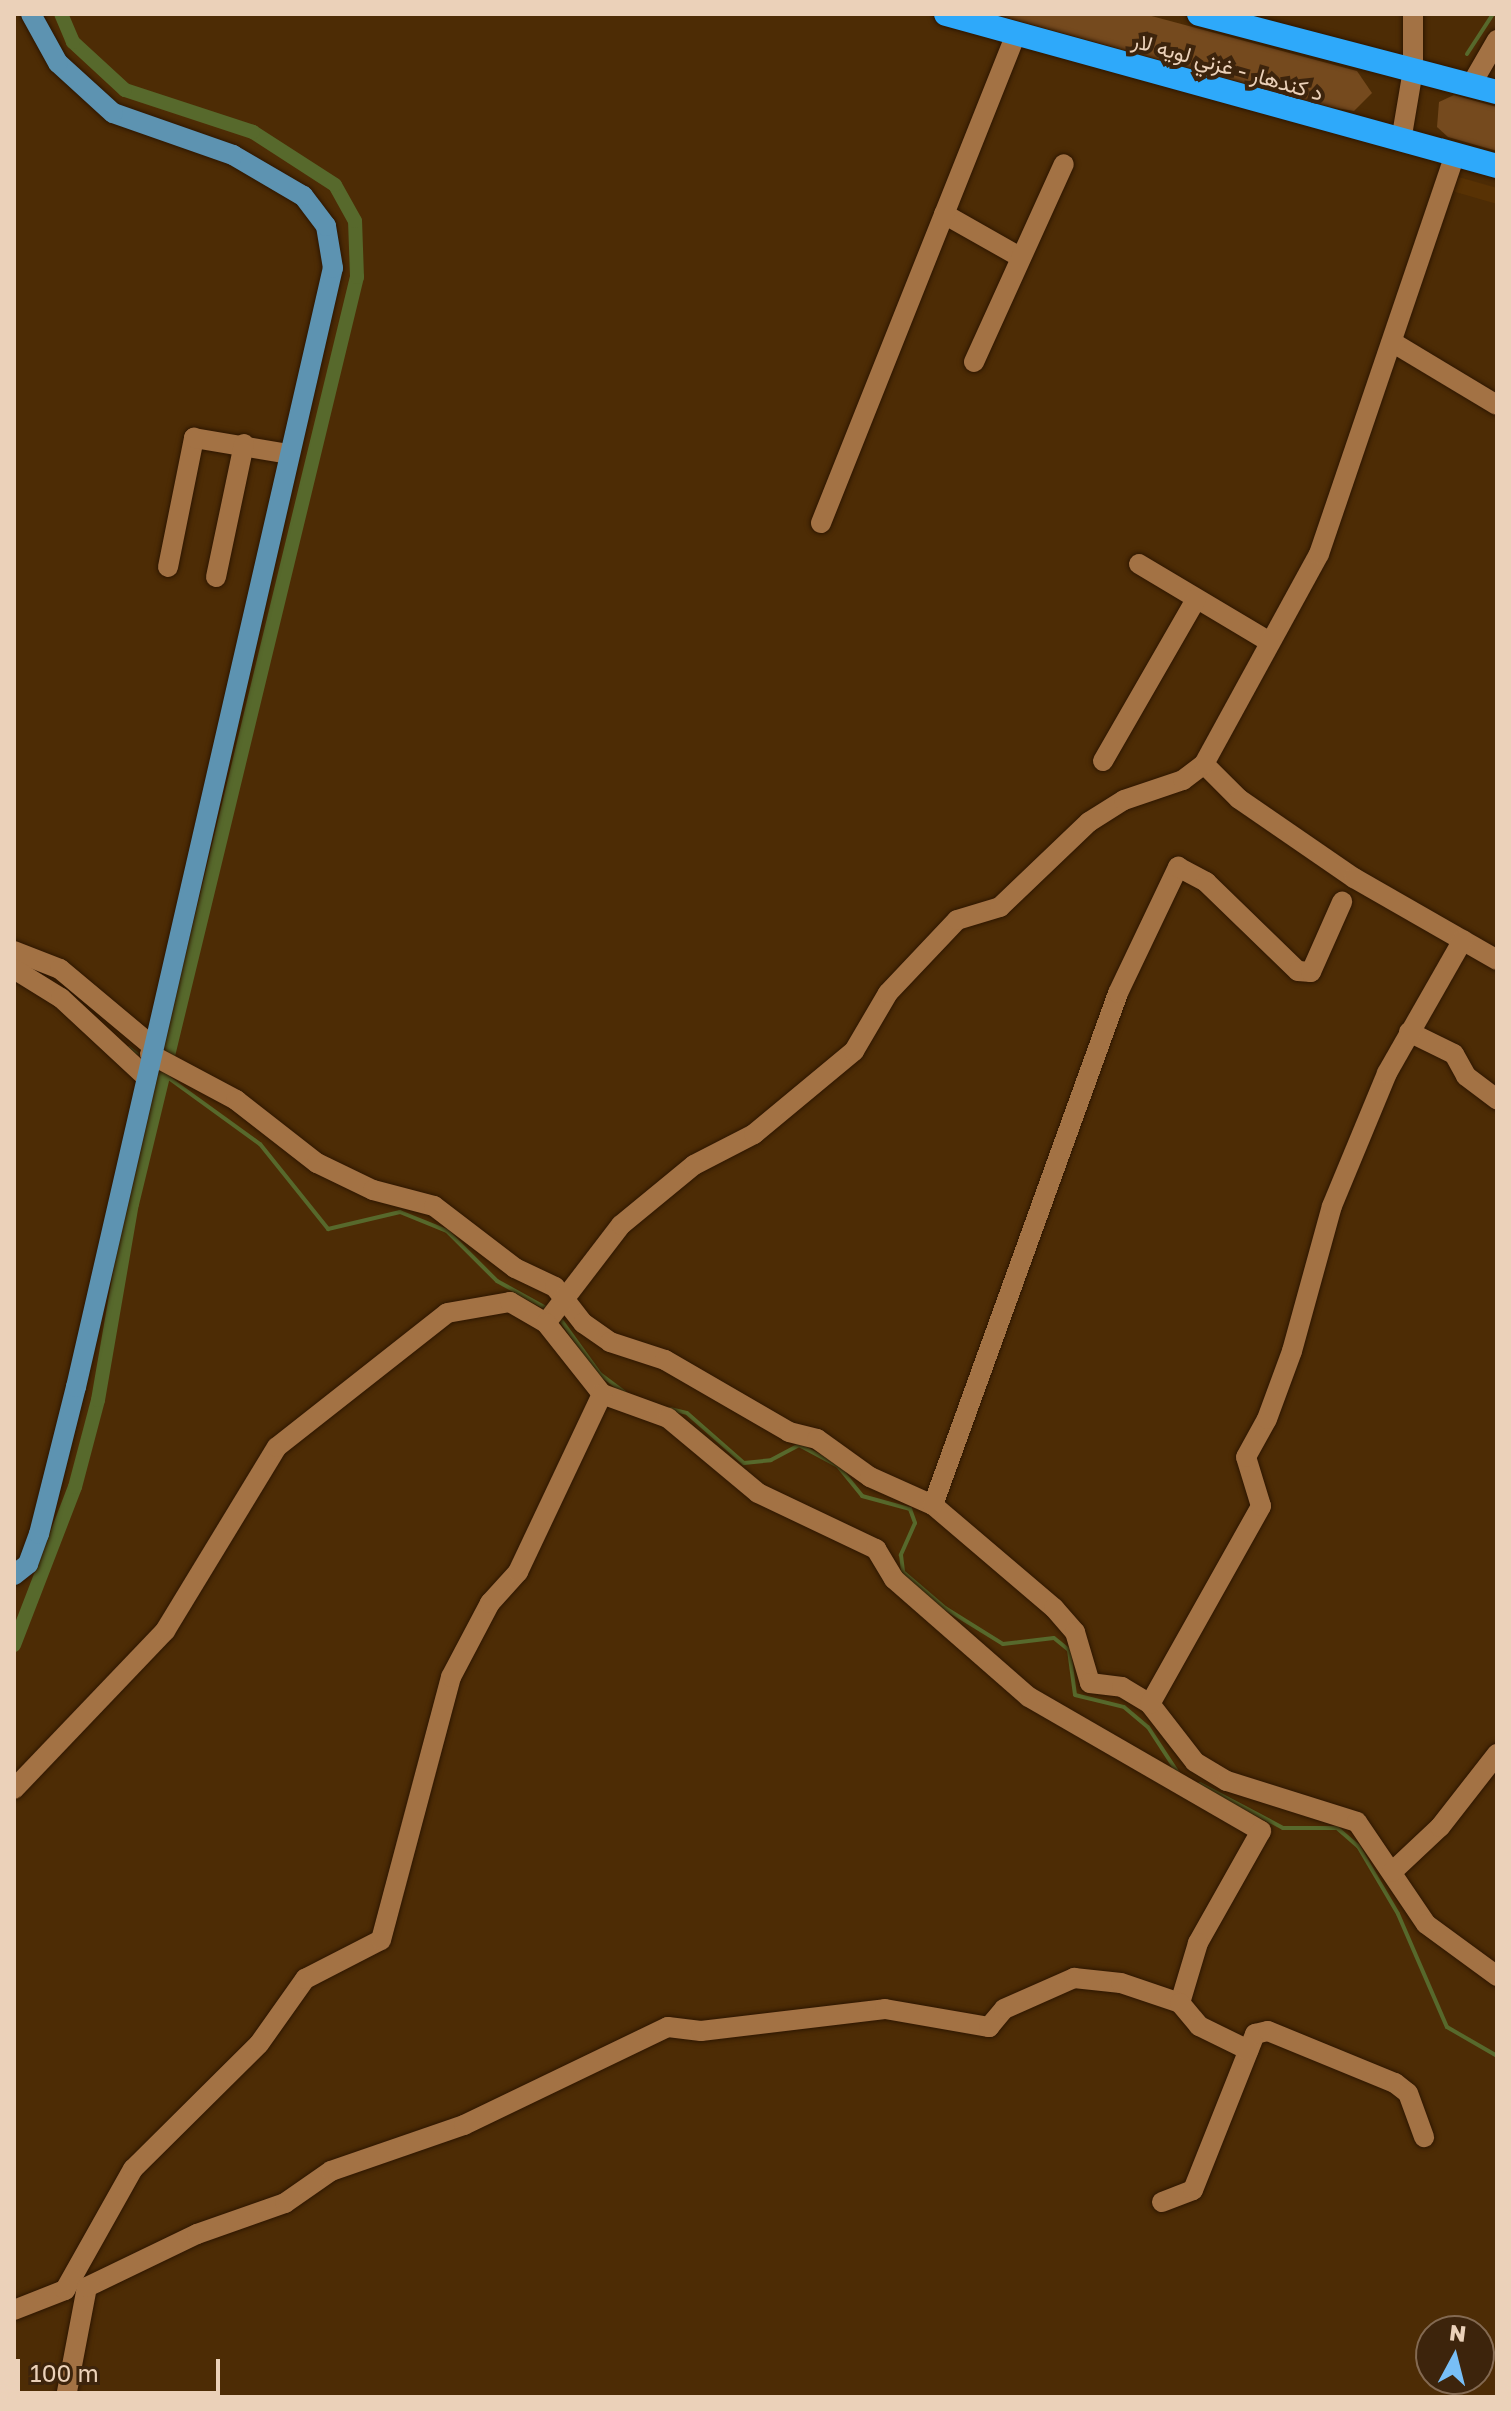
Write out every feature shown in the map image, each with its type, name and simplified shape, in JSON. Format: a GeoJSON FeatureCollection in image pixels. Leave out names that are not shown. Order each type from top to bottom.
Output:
{"type":"FeatureCollection","features":[{"type":"Feature","properties":{"kind":"highway","name":"د کندهار - غزني لويه لار"},"geometry":{"type":"LineString","coordinates":[[946,14],[1497,166]]}},
{"type":"Feature","properties":{"kind":"highway","name":"د کندهار - غزني لويه لار"},"geometry":{"type":"LineString","coordinates":[[1199,14],[1251,21],[1497,92]]}},
{"type":"Feature","properties":{"kind":"main road"},"geometry":{"type":"LineString","coordinates":[[14,1575],[28,1564],[39,1534],[333,268],[326,226],[303,196],[233,155],[113,113],[58,63],[31,14]]}},
{"type":"Feature","properties":{"kind":"street"},"geometry":{"type":"LineString","coordinates":[[1401,141],[1413,70],[1413,14]]}},
{"type":"Feature","properties":{"kind":"street"},"geometry":{"type":"LineString","coordinates":[[821,523],[1016,34]]}},
{"type":"Feature","properties":{"kind":"street"},"geometry":{"type":"LineString","coordinates":[[1471,85],[1497,40]]}},
{"type":"Feature","properties":{"kind":"street"},"geometry":{"type":"LineString","coordinates":[[556,1311],[621,1225],[694,1165],[754,1134],[854,1051],[888,993],[957,920],[1000,907],[1101,814],[1183,780],[1204,764],[1319,554],[1455,154]]}},
{"type":"Feature","properties":{"kind":"street"},"geometry":{"type":"LineString","coordinates":[[974,362],[1064,164]]}},
{"type":"Feature","properties":{"kind":"street"},"geometry":{"type":"LineString","coordinates":[[944,214],[1020,257]]}},
{"type":"Feature","properties":{"kind":"street"},"geometry":{"type":"LineString","coordinates":[[1392,342],[1497,405]]}},
{"type":"Feature","properties":{"kind":"street"},"geometry":{"type":"LineString","coordinates":[[168,567],[194,438],[289,454]]}},
{"type":"Feature","properties":{"kind":"street"},"geometry":{"type":"LineString","coordinates":[[216,577],[244,444]]}},
{"type":"Feature","properties":{"kind":"street"},"geometry":{"type":"LineString","coordinates":[[1139,564],[1270,642]]}},
{"type":"Feature","properties":{"kind":"street"},"geometry":{"type":"LineString","coordinates":[[1103,761],[1196,599]]}},
{"type":"Feature","properties":{"kind":"street"},"geometry":{"type":"LineString","coordinates":[[1204,764],[1239,799],[1354,878],[1497,960]]}},
{"type":"Feature","properties":{"kind":"street"},"geometry":{"type":"LineString","coordinates":[[933,1505],[1118,993],[1178,867],[1206,882],[1298,971],[1311,972],[1342,902]]}},
{"type":"Feature","properties":{"kind":"street"},"geometry":{"type":"LineString","coordinates":[[1150,1704],[1261,1506],[1246,1457],[1267,1419],[1292,1351],[1332,1206],[1409,1032],[1463,940]]}},
{"type":"Feature","properties":{"kind":"street"},"geometry":{"type":"LineString","coordinates":[[14,951],[60,969],[151,1050],[181,1072],[236,1100],[317,1163],[373,1190],[434,1206],[556,1311],[610,1342],[665,1360],[789,1432],[817,1439],[870,1477],[933,1505],[1054,1608],[1075,1632],[1090,1683],[1122,1687],[1150,1704],[1195,1762],[1272,1799],[1326,1808],[1357,1822],[1426,1924],[1497,1976]]}},
{"type":"Feature","properties":{"kind":"street"},"geometry":{"type":"LineString","coordinates":[[14,969],[61,998],[145,1076]]}},
{"type":"Feature","properties":{"kind":"street"},"geometry":{"type":"LineString","coordinates":[[1409,1032],[1454,1054],[1466,1076],[1497,1099]]}},
{"type":"Feature","properties":{"kind":"street"},"geometry":{"type":"LineString","coordinates":[[14,1789],[165,1631],[277,1447],[447,1313],[510,1302],[556,1311],[602,1394],[668,1418],[758,1493],[876,1549],[894,1579],[1029,1697],[1261,1831],[1198,1943],[1180,2003]]}},
{"type":"Feature","properties":{"kind":"street"},"geometry":{"type":"LineString","coordinates":[[14,2310],[65,2290],[133,2169],[259,2044],[305,1979],[381,1940],[451,1677],[490,1603],[518,1572],[602,1394]]}},
{"type":"Feature","properties":{"kind":"street"},"geometry":{"type":"LineString","coordinates":[[1392,1872],[1440,1827],[1497,1754]]}},
{"type":"Feature","properties":{"kind":"street"},"geometry":{"type":"LineString","coordinates":[[66,2397],[87,2287],[197,2234],[285,2203],[331,2171],[464,2125],[668,2027],[701,2031],[885,2009],[989,2027],[1004,2009],[1074,1978],[1121,1983],[1180,2003],[1199,2026],[1248,2050]]}},
{"type":"Feature","properties":{"kind":"street"},"geometry":{"type":"LineString","coordinates":[[1162,2202],[1193,2190],[1255,2034],[1268,2031],[1395,2083],[1408,2093],[1424,2137]]}},
{"type":"Feature","properties":{"kind":"shaded area"},"geometry":{"type":"Polygon","coordinates":[[[992,14],[1144,14],[1357,71],[1372,93],[1354,111],[1329,107],[992,14]]]}},
{"type":"Feature","properties":{"kind":"shaded area"},"geometry":{"type":"Polygon","coordinates":[[[1454,95],[1497,107],[1497,151],[1448,137],[1437,127],[1439,102],[1454,95]]]}},
{"type":"Feature","properties":{"kind":"shaded area"},"geometry":{"type":"Polygon","coordinates":[[[1455,176],[1497,188],[1497,204],[1452,191],[1455,176]]]}},
{"type":"Feature","properties":{"kind":"waterway"},"geometry":{"type":"LineString","coordinates":[[14,1645],[75,1487],[98,1400],[132,1204],[357,277],[355,221],[335,185],[253,132],[125,90],[73,42],[61,14]]}},
{"type":"Feature","properties":{"kind":"waterway"},"geometry":{"type":"LineString","coordinates":[[1467,54],[1493,14]]}},
{"type":"Feature","properties":{"kind":"waterway"},"geometry":{"type":"LineString","coordinates":[[129,1048],[138,1055]]}},
{"type":"Feature","properties":{"kind":"waterway"},"geometry":{"type":"LineString","coordinates":[[159,1071],[260,1144],[328,1229],[400,1212],[447,1231],[497,1281],[548,1309]]}},
{"type":"Feature","properties":{"kind":"waterway"},"geometry":{"type":"LineString","coordinates":[[558,1316],[600,1374],[625,1393]]}},
{"type":"Feature","properties":{"kind":"waterway"},"geometry":{"type":"LineString","coordinates":[[670,1409],[687,1413],[744,1463],[771,1460],[799,1445],[838,1466],[862,1496],[910,1509],[915,1523],[901,1555],[903,1572],[945,1608],[1003,1644],[1054,1638],[1069,1650],[1075,1695],[1124,1707],[1148,1727],[1178,1773]]}},
{"type":"Feature","properties":{"kind":"waterway"},"geometry":{"type":"LineString","coordinates":[[1200,1784],[1283,1828],[1337,1828],[1358,1846],[1398,1914],[1447,2027],[1497,2056]]}}]}
